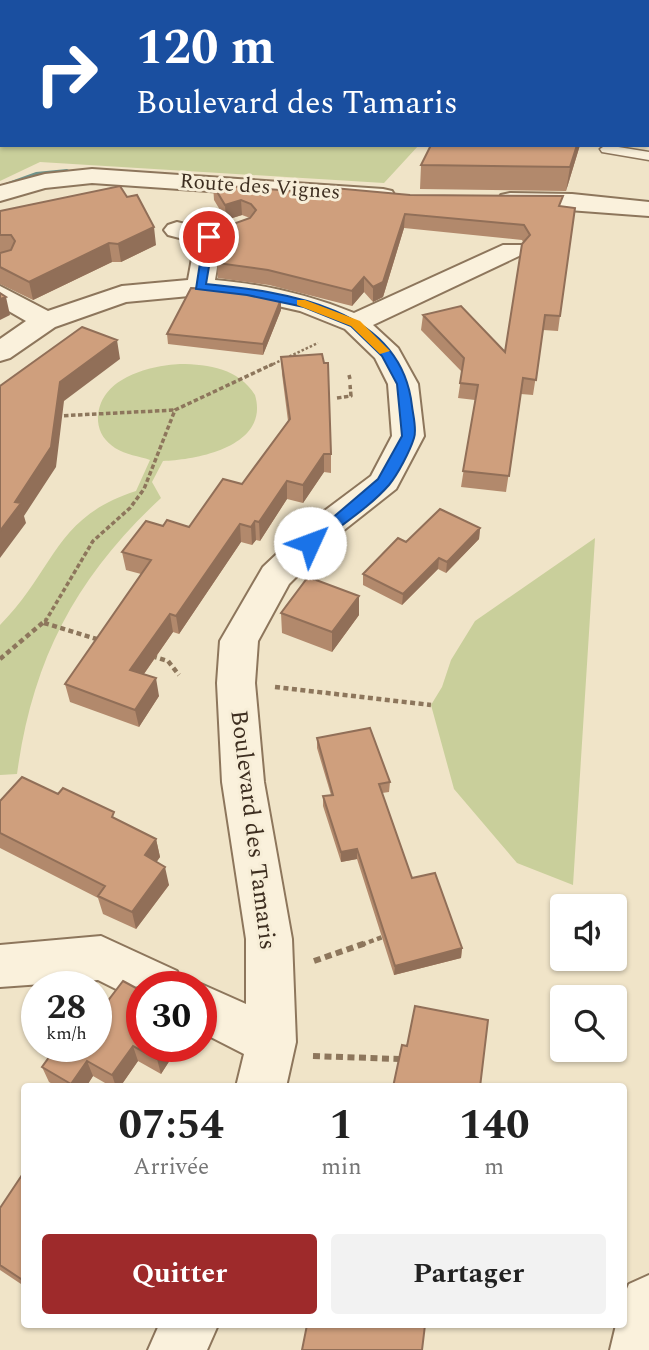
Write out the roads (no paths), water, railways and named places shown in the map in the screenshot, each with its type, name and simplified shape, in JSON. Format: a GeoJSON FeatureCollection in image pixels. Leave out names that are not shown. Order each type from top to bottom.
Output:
{"type":"FeatureCollection","features":[{"type":"Feature","properties":{"kind":"street","name":"Route des Vignes"},"geometry":{"type":"LineString","coordinates":[[0,194],[31,183],[67,176],[92,176],[403,198]]}},
{"type":"Feature","properties":{"kind":"street"},"geometry":{"type":"LineString","coordinates":[[481,200],[572,201],[649,209]]}},
{"type":"Feature","properties":{"kind":"street"},"geometry":{"type":"LineString","coordinates":[[177,230],[219,233],[200,286]]}},
{"type":"Feature","properties":{"kind":"street"},"geometry":{"type":"LineString","coordinates":[[355,323],[512,250]]}},
{"type":"Feature","properties":{"kind":"street","name":"Boulevard des Tamaris"},"geometry":{"type":"LineString","coordinates":[[0,352],[45,321],[122,294],[200,286],[247,291],[308,304],[355,323],[387,354],[403,384],[408,436],[384,482],[327,526],[275,576],[239,641],[236,683],[243,782],[269,939],[266,1064]]}},
{"type":"Feature","properties":{"kind":"street"},"geometry":{"type":"LineString","coordinates":[[0,294],[45,321]]}},
{"type":"Feature","properties":{"kind":"street"},"geometry":{"type":"LineString","coordinates":[[1,966],[101,958],[127,971]]}},
{"type":"Feature","properties":{"kind":"street","name":"Boulevard des Tamaris"},"geometry":{"type":"LineString","coordinates":[[217,1021],[266,1064]]}},
{"type":"Feature","properties":{"kind":"street"},"geometry":{"type":"LineString","coordinates":[[639,1350],[649,1304]]}},
{"type":"Feature","properties":{"kind":"street"},"geometry":{"type":"LineString","coordinates":[[177,1350],[188,1328]]}},
{"type":"Feature","properties":{"kind":"lane"},"geometry":{"type":"LineString","coordinates":[[606,149],[649,156]]}},
{"type":"Feature","properties":{"kind":"waterway"},"geometry":{"type":"LineString","coordinates":[[0,188],[39,174],[67,171]]}}]}
